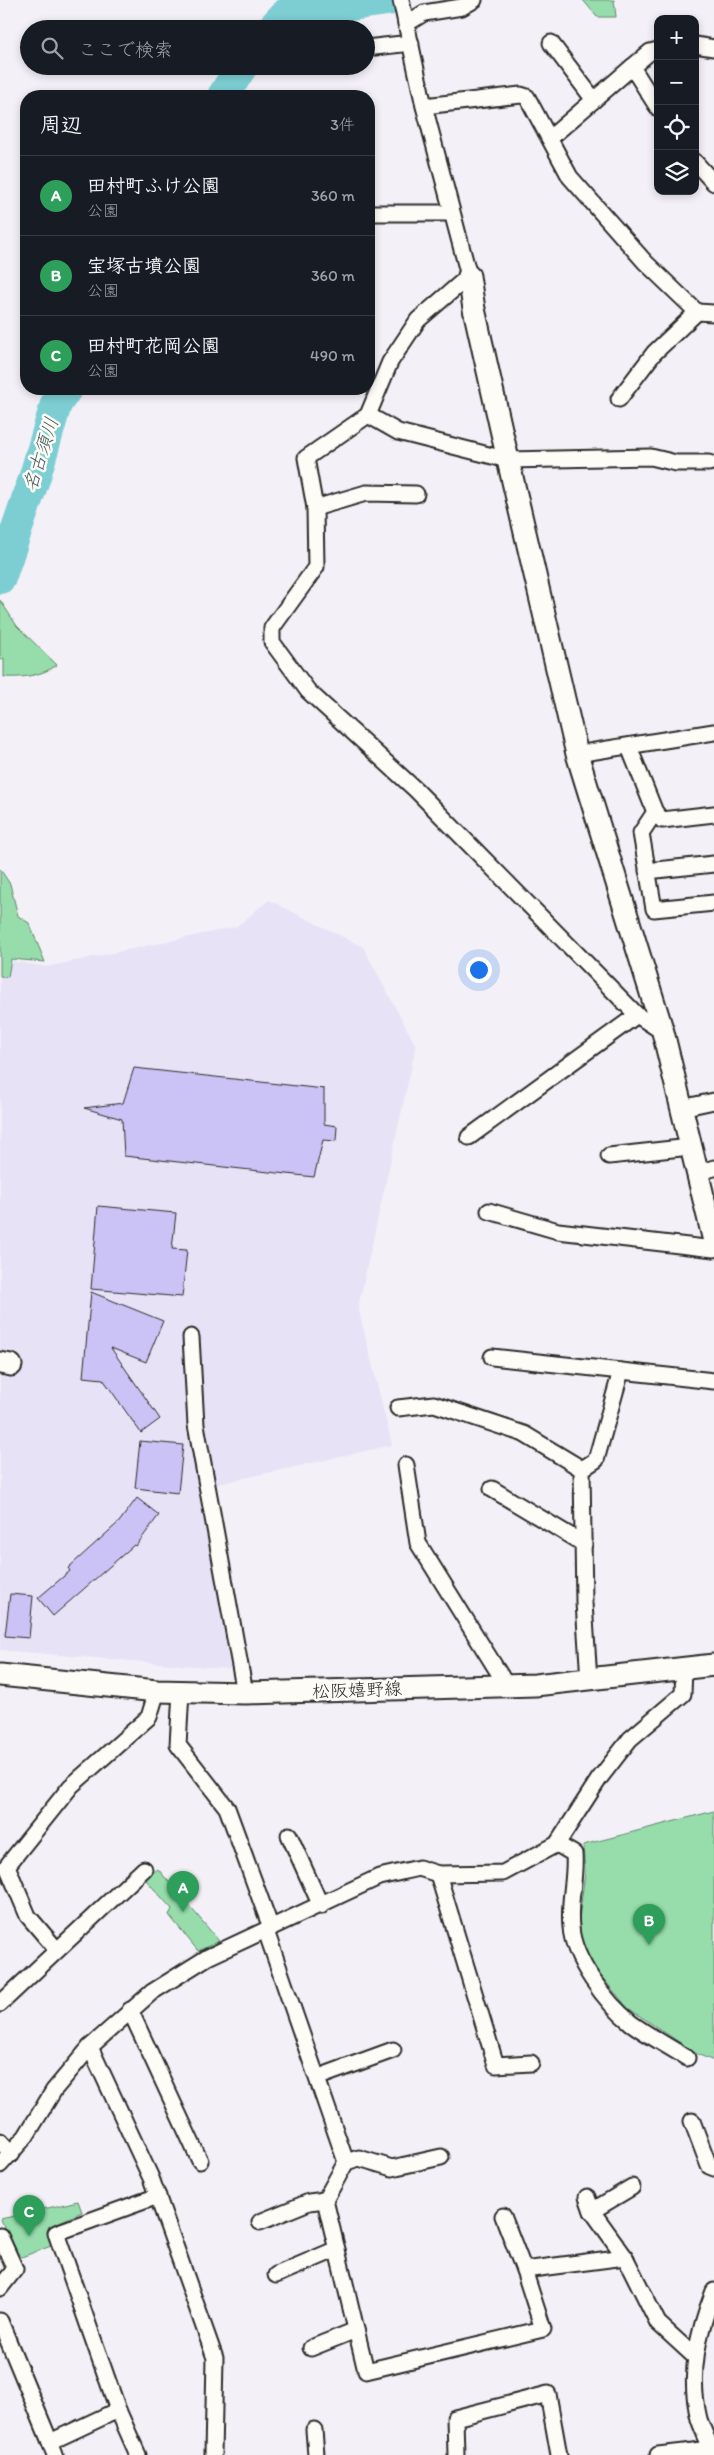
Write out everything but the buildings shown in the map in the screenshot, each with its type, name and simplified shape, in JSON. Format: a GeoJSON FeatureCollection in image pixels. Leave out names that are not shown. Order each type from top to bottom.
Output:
{"type":"FeatureCollection","features":[{"type":"Feature","properties":{"kind":"street"},"geometry":{"type":"LineString","coordinates":[[474,0],[462,7],[424,12],[404,12],[424,106],[469,276],[508,460],[578,754],[663,1032],[690,1147],[705,1170],[714,1241]]}},
{"type":"Feature","properties":{"kind":"street"},"geometry":{"type":"LineString","coordinates":[[375,47],[410,43]]}},
{"type":"Feature","properties":{"kind":"street"},"geometry":{"type":"LineString","coordinates":[[550,43],[594,100]]}},
{"type":"Feature","properties":{"kind":"street"},"geometry":{"type":"LineString","coordinates":[[699,46],[714,48]]}},
{"type":"Feature","properties":{"kind":"street"},"geometry":{"type":"LineString","coordinates":[[550,138],[632,67],[650,52],[654,51]]}},
{"type":"Feature","properties":{"kind":"street"},"geometry":{"type":"LineString","coordinates":[[632,67],[656,105]]}},
{"type":"Feature","properties":{"kind":"street"},"geometry":{"type":"LineString","coordinates":[[424,106],[521,95],[527,97],[570,176],[645,262],[697,312],[714,313]]}},
{"type":"Feature","properties":{"kind":"street"},"geometry":{"type":"LineString","coordinates":[[699,166],[714,183]]}},
{"type":"Feature","properties":{"kind":"street"},"geometry":{"type":"LineString","coordinates":[[375,213],[451,213]]}},
{"type":"Feature","properties":{"kind":"street"},"geometry":{"type":"LineString","coordinates":[[469,276],[418,320],[390,362],[368,415],[306,458],[315,508],[316,567],[272,628],[272,642],[308,691],[416,790],[637,1015],[663,1032]]}},
{"type":"Feature","properties":{"kind":"street"},"geometry":{"type":"LineString","coordinates":[[619,399],[654,353],[697,312]]}},
{"type":"Feature","properties":{"kind":"street"},"geometry":{"type":"LineString","coordinates":[[368,415],[398,432],[508,460],[652,457],[676,464],[709,463]]}},
{"type":"Feature","properties":{"kind":"street"},"geometry":{"type":"LineString","coordinates":[[315,508],[366,493],[416,494]]}},
{"type":"Feature","properties":{"kind":"street"},"geometry":{"type":"LineString","coordinates":[[578,754],[714,732]]}},
{"type":"Feature","properties":{"kind":"street"},"geometry":{"type":"LineString","coordinates":[[629,747],[655,812],[662,820],[714,814]]}},
{"type":"Feature","properties":{"kind":"street"},"geometry":{"type":"LineString","coordinates":[[655,812],[641,833],[654,909],[714,903]]}},
{"type":"Feature","properties":{"kind":"street"},"geometry":{"type":"LineString","coordinates":[[648,871],[714,864]]}},
{"type":"Feature","properties":{"kind":"street"},"geometry":{"type":"LineString","coordinates":[[469,1137],[637,1015]]}},
{"type":"Feature","properties":{"kind":"street"},"geometry":{"type":"LineString","coordinates":[[681,1108],[714,1101]]}},
{"type":"Feature","properties":{"kind":"street"},"geometry":{"type":"LineString","coordinates":[[609,1156],[690,1147]]}},
{"type":"Feature","properties":{"kind":"street"},"geometry":{"type":"LineString","coordinates":[[490,1211],[558,1231],[714,1250]]}},
{"type":"Feature","properties":{"kind":"street"},"geometry":{"type":"LineString","coordinates":[[191,1337],[196,1425],[244,1693]]}},
{"type":"Feature","properties":{"kind":"street"},"geometry":{"type":"LineString","coordinates":[[492,1357],[714,1382]]}},
{"type":"Feature","properties":{"kind":"street"},"geometry":{"type":"LineString","coordinates":[[582,1469],[596,1460],[621,1371]]}},
{"type":"Feature","properties":{"kind":"street"},"geometry":{"type":"LineString","coordinates":[[398,1408],[434,1404],[524,1434],[582,1469]]}},
{"type":"Feature","properties":{"kind":"street"},"geometry":{"type":"LineString","coordinates":[[406,1465],[418,1543],[507,1686]]}},
{"type":"Feature","properties":{"kind":"street"},"geometry":{"type":"LineString","coordinates":[[582,1469],[584,1603],[589,1680]]}},
{"type":"Feature","properties":{"kind":"street"},"geometry":{"type":"LineString","coordinates":[[492,1489],[584,1544]]}},
{"type":"Feature","properties":{"kind":"street","name":"松阪嬉野線"},"geometry":{"type":"LineString","coordinates":[[0,1674],[157,1691],[244,1693],[507,1686],[589,1680],[714,1665]]}},
{"type":"Feature","properties":{"kind":"street"},"geometry":{"type":"LineString","coordinates":[[0,2165],[12,2154],[26,2136],[54,2090],[90,2047],[152,1992],[208,1957],[379,1877],[419,1868],[438,1874],[502,1873],[557,1844],[600,1779],[630,1739],[683,1694],[684,1669]]}},
{"type":"Feature","properties":{"kind":"street"},"geometry":{"type":"LineString","coordinates":[[57,1950],[28,1916],[6,1866],[71,1786],[149,1716],[157,1691]]}},
{"type":"Feature","properties":{"kind":"street"},"geometry":{"type":"LineString","coordinates":[[181,1691],[178,1745],[227,1808],[346,2162]]}},
{"type":"Feature","properties":{"kind":"street"},"geometry":{"type":"LineString","coordinates":[[289,1835],[320,1906]]}},
{"type":"Feature","properties":{"kind":"street"},"geometry":{"type":"LineString","coordinates":[[557,1844],[574,1854],[575,1869],[570,1911],[572,1936],[580,1958],[592,1979],[630,2022],[687,2058]]}},
{"type":"Feature","properties":{"kind":"street"},"geometry":{"type":"LineString","coordinates":[[0,2004],[144,1869]]}},
{"type":"Feature","properties":{"kind":"street"},"geometry":{"type":"LineString","coordinates":[[438,1874],[496,2065],[530,2063]]}},
{"type":"Feature","properties":{"kind":"street"},"geometry":{"type":"LineString","coordinates":[[130,2010],[200,2160]]}},
{"type":"Feature","properties":{"kind":"street"},"geometry":{"type":"LineString","coordinates":[[90,2047],[158,2196],[215,2358],[213,2455]]}},
{"type":"Feature","properties":{"kind":"street"},"geometry":{"type":"LineString","coordinates":[[318,2077],[392,2050]]}},
{"type":"Feature","properties":{"kind":"street"},"geometry":{"type":"LineString","coordinates":[[692,2122],[710,2166],[714,2168]]}},
{"type":"Feature","properties":{"kind":"street"},"geometry":{"type":"LineString","coordinates":[[0,2141],[12,2154]]}},
{"type":"Feature","properties":{"kind":"street"},"geometry":{"type":"LineString","coordinates":[[441,2157],[392,2168],[359,2158],[346,2162],[325,2200],[366,2370],[543,2330],[524,2270],[503,2216]]}},
{"type":"Feature","properties":{"kind":"street"},"geometry":{"type":"LineString","coordinates":[[632,2187],[589,2204],[625,2258],[658,2323],[694,2356]]}},
{"type":"Feature","properties":{"kind":"street"},"geometry":{"type":"LineString","coordinates":[[138,2455],[118,2410],[56,2233],[158,2196]]}},
{"type":"Feature","properties":{"kind":"street"},"geometry":{"type":"LineString","coordinates":[[260,2222],[309,2202],[325,2200]]}},
{"type":"Feature","properties":{"kind":"street"},"geometry":{"type":"LineString","coordinates":[[0,2236],[15,2269],[0,2288]]}},
{"type":"Feature","properties":{"kind":"street"},"geometry":{"type":"LineString","coordinates":[[276,2275],[337,2249]]}},
{"type":"Feature","properties":{"kind":"street"},"geometry":{"type":"LineString","coordinates":[[524,2270],[625,2258]]}},
{"type":"Feature","properties":{"kind":"street"},"geometry":{"type":"LineString","coordinates":[[658,2455],[712,2452],[700,2421],[696,2402],[694,2356],[714,2291]]}},
{"type":"Feature","properties":{"kind":"street"},"geometry":{"type":"LineString","coordinates":[[0,2321],[53,2448],[118,2410]]}},
{"type":"Feature","properties":{"kind":"street"},"geometry":{"type":"LineString","coordinates":[[311,2348],[356,2330]]}},
{"type":"Feature","properties":{"kind":"street"},"geometry":{"type":"LineString","coordinates":[[456,2455],[455,2418],[548,2394],[560,2455]]}},
{"type":"Feature","properties":{"kind":"street"},"geometry":{"type":"LineString","coordinates":[[314,2430],[316,2455]]}},
{"type":"Feature","properties":{"kind":"shaded area"},"geometry":{"type":"Polygon","coordinates":[[[269,900],[363,947],[416,1046],[358,1307],[392,1445],[200,1488],[230,1669],[0,1650],[0,959],[46,967],[236,927],[269,900]]]}},
{"type":"Feature","properties":{"kind":"green space"},"geometry":{"type":"Polygon","coordinates":[[[583,0],[614,0],[616,17],[597,17],[583,0]]]}},
{"type":"Feature","properties":{"kind":"green space"},"geometry":{"type":"Polygon","coordinates":[[[0,600],[17,626],[57,665],[45,672],[32,676],[4,677],[4,658],[0,661],[0,600]]]}},
{"type":"Feature","properties":{"kind":"green space"},"geometry":{"type":"Polygon","coordinates":[[[0,869],[10,884],[18,916],[29,923],[45,962],[11,959],[8,977],[0,976],[0,869]]]}},
{"type":"Feature","properties":{"kind":"green space"},"geometry":{"type":"Polygon","coordinates":[[[714,1811],[714,2061],[697,2054],[628,2008],[590,1963],[578,1927],[585,1873],[583,1845],[714,1811]]]}},
{"type":"Feature","properties":{"kind":"green space"},"geometry":{"type":"Polygon","coordinates":[[[158,1869],[219,1941],[198,1951],[169,1915],[172,1909],[145,1879],[158,1869]]]}},
{"type":"Feature","properties":{"kind":"green space"},"geometry":{"type":"Polygon","coordinates":[[[78,2201],[82,2212],[48,2227],[54,2245],[16,2259],[1,2219],[78,2201]]]}},
{"type":"Feature","properties":{"kind":"waterway","name":"名古須川"},"geometry":{"type":"LineString","coordinates":[[280,20],[286,14],[387,0]]}},
{"type":"Feature","properties":{"kind":"waterway","name":"名古須川"},"geometry":{"type":"LineString","coordinates":[[227,90],[236,75]]}},
{"type":"Feature","properties":{"kind":"waterway","name":"名古須川"},"geometry":{"type":"LineString","coordinates":[[0,578],[35,476],[56,404],[62,395]]}},
{"type":"Feature","properties":{"kind":"place","name":"田村町ふけ公園"},"geometry":{"type":"Point","coordinates":[183,1912]}},
{"type":"Feature","properties":{"kind":"place","name":"宝塚古墳公園"},"geometry":{"type":"Point","coordinates":[649,1945]}},
{"type":"Feature","properties":{"kind":"place","name":"田村町花岡公園"},"geometry":{"type":"Point","coordinates":[29,2236]}}]}
